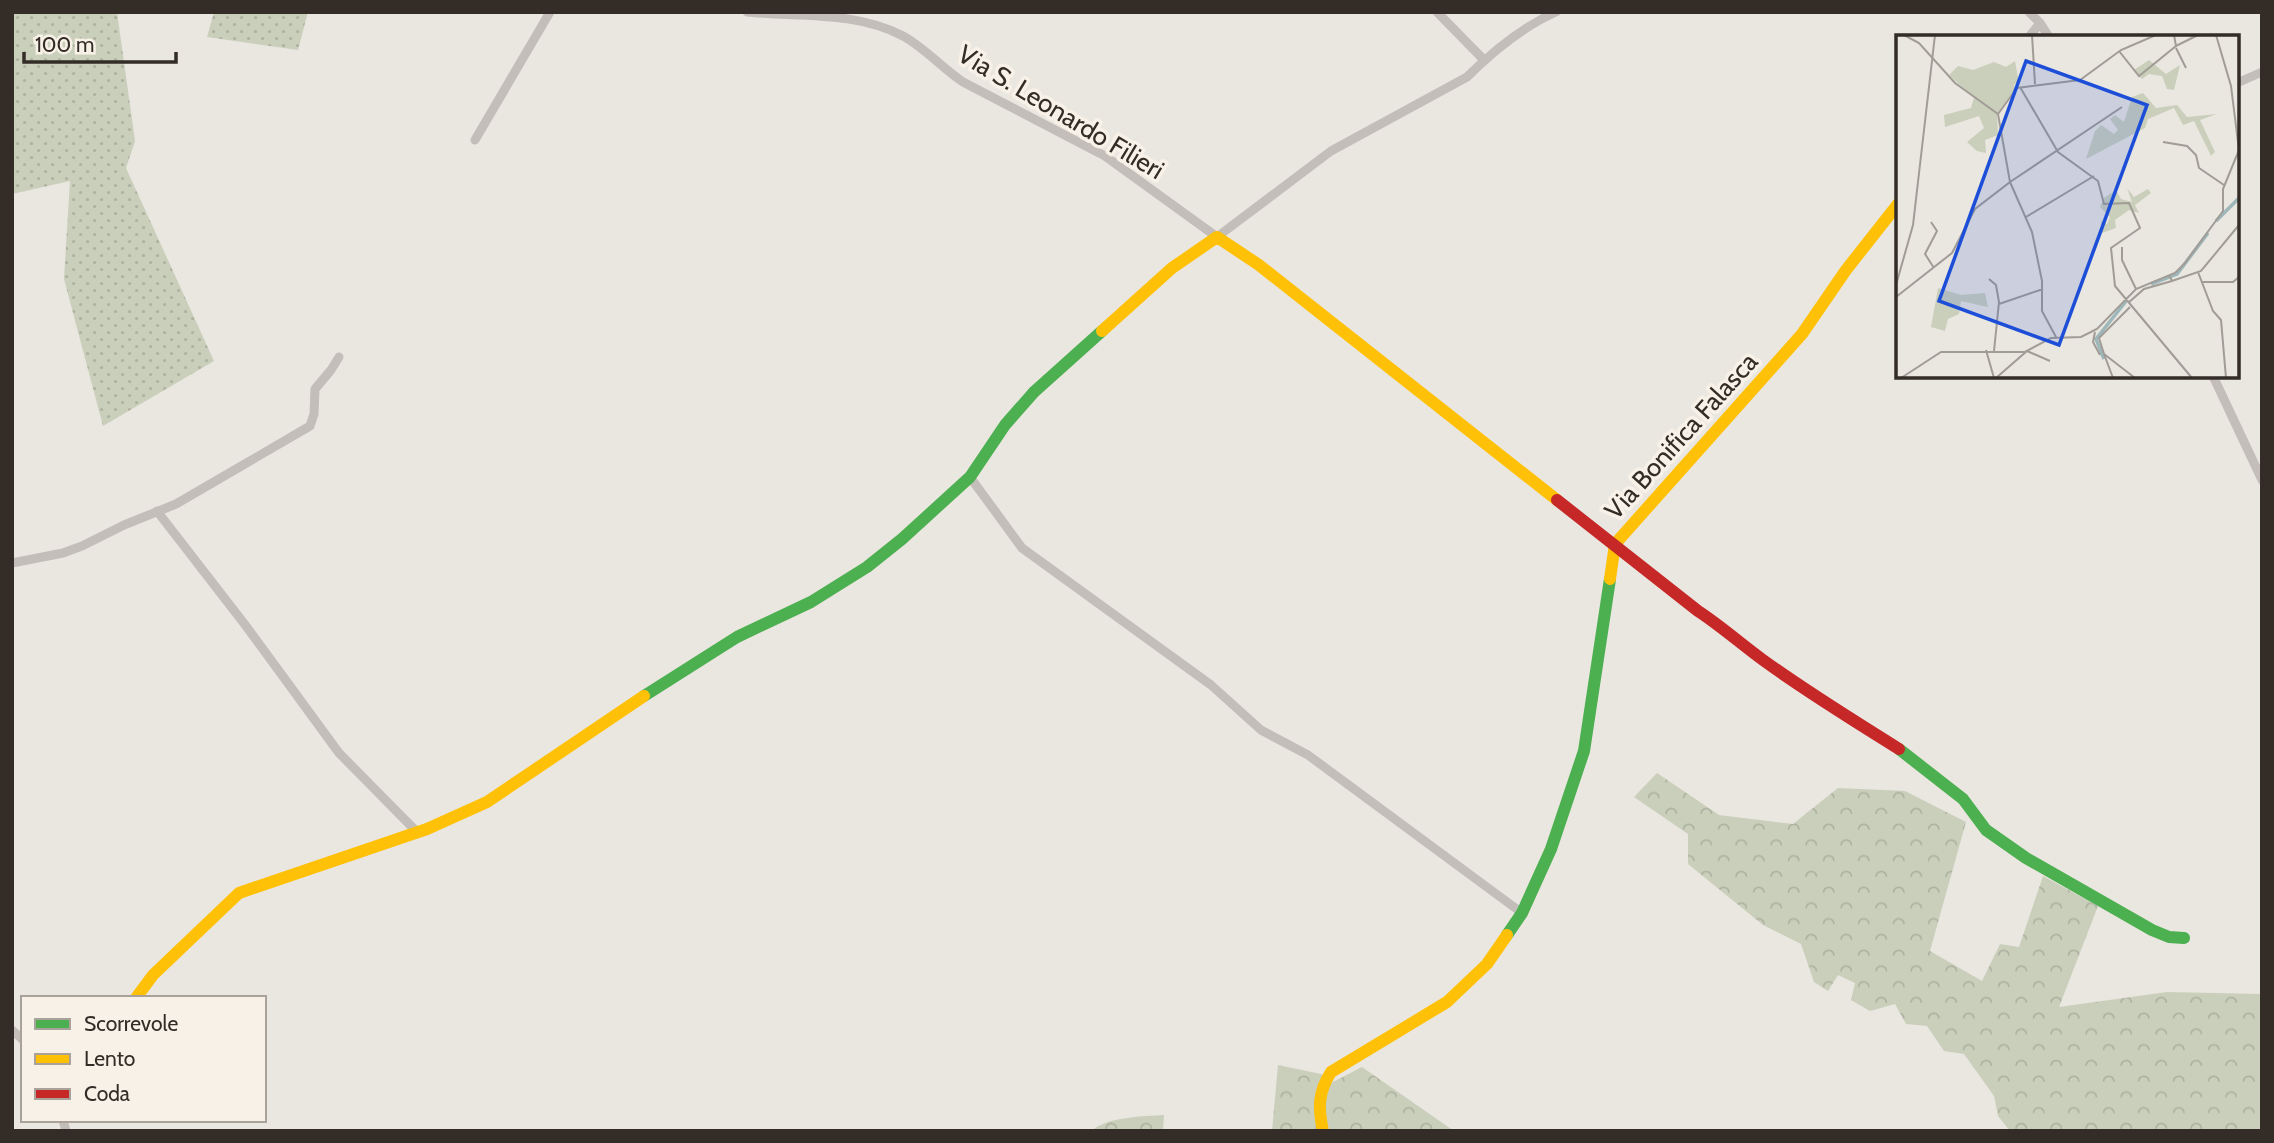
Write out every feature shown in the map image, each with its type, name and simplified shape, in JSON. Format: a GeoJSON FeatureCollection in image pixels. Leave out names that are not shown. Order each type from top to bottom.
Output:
{"type":"FeatureCollection","features":[{"type":"Feature","properties":{"kind":"street"},"geometry":{"type":"LineString","coordinates":[[475,140],[550,12]]}},
{"type":"Feature","properties":{"kind":"street","name":"Via S. Leonardo Filieri"},"geometry":{"type":"LineString","coordinates":[[747,12],[835,17],[883,27],[902,35],[920,46],[944,69],[964,82],[1105,156],[1217,237]]}},
{"type":"Feature","properties":{"kind":"street"},"geometry":{"type":"LineString","coordinates":[[1437,12],[1484,60]]}},
{"type":"Feature","properties":{"kind":"street"},"geometry":{"type":"LineString","coordinates":[[137,996],[153,975],[239,893],[417,832],[488,803],[536,767],[714,651],[737,637],[811,602],[867,567],[970,477],[1005,425],[1034,392],[1172,268],[1331,151],[1467,77],[1484,60],[1533,23],[1556,12]]}},
{"type":"Feature","properties":{"kind":"street"},"geometry":{"type":"LineString","coordinates":[[2029,12],[2048,35]]}},
{"type":"Feature","properties":{"kind":"street"},"geometry":{"type":"LineString","coordinates":[[2031,35],[2040,23]]}},
{"type":"Feature","properties":{"kind":"street"},"geometry":{"type":"LineString","coordinates":[[2239,82],[2262,72]]}},
{"type":"Feature","properties":{"kind":"street","name":"Via Bonifica Falasca"},"geometry":{"type":"LineString","coordinates":[[1323,1131],[1318,1110],[1321,1086],[1331,1072],[1447,1002],[1487,964],[1522,913],[1551,849],[1584,751],[1615,544],[1802,334],[1846,270],[1896,207]]}},
{"type":"Feature","properties":{"kind":"street"},"geometry":{"type":"LineString","coordinates":[[1217,237],[1259,264],[1760,658],[1825,703],[1910,755],[1963,799],[1986,830],[2026,858],[2152,930],[2169,937],[2184,938]]}},
{"type":"Feature","properties":{"kind":"street"},"geometry":{"type":"LineString","coordinates":[[12,563],[63,553],[176,504],[310,426],[314,414],[315,389],[338,357]]}},
{"type":"Feature","properties":{"kind":"street"},"geometry":{"type":"LineString","coordinates":[[2214,378],[2262,480]]}},
{"type":"Feature","properties":{"kind":"street"},"geometry":{"type":"LineString","coordinates":[[970,477],[1022,548],[1211,685],[1261,730],[1308,755],[1522,913]]}},
{"type":"Feature","properties":{"kind":"street"},"geometry":{"type":"LineString","coordinates":[[158,511],[339,753],[417,832]]}},
{"type":"Feature","properties":{"kind":"green space"},"geometry":{"type":"Polygon","coordinates":[[[12,12],[117,12],[135,141],[126,168],[214,361],[103,426],[64,279],[70,181],[12,194],[12,12]]]}},
{"type":"Feature","properties":{"kind":"green space"},"geometry":{"type":"Polygon","coordinates":[[[214,12],[308,12],[298,50],[207,37],[214,12]]]}},
{"type":"Feature","properties":{"kind":"green space"},"geometry":{"type":"Polygon","coordinates":[[[1657,773],[1719,815],[1793,824],[1838,788],[1905,791],[1966,822],[1930,951],[1982,981],[2000,944],[2019,947],[2043,876],[2098,906],[2059,1007],[2167,992],[2262,994],[2262,1131],[2010,1131],[1998,1116],[1994,1096],[1964,1054],[1944,1051],[1927,1026],[1906,1024],[1895,1004],[1870,1011],[1851,1000],[1855,983],[1838,975],[1828,991],[1814,982],[1801,944],[1763,925],[1688,864],[1688,834],[1634,797],[1657,773]]]}},
{"type":"Feature","properties":{"kind":"green space"},"geometry":{"type":"Polygon","coordinates":[[[1278,1065],[1321,1074],[1331,1083],[1362,1067],[1454,1131],[1272,1131],[1278,1065]]]}},
{"type":"Feature","properties":{"kind":"green space"},"geometry":{"type":"Polygon","coordinates":[[[1164,1115],[1163,1131],[1092,1131],[1115,1120],[1164,1115]]]}},
{"type":"Feature","properties":{"kind":"traffic: fast"},"geometry":{"type":"LineString","coordinates":[[644,696],[737,637],[811,602],[867,567],[970,477],[1005,425],[1034,392],[1102,331]]}},
{"type":"Feature","properties":{"kind":"traffic: fast"},"geometry":{"type":"LineString","coordinates":[[1507,935],[1522,913],[1551,849],[1584,751],[1610,579]]}},
{"type":"Feature","properties":{"kind":"traffic: fast"},"geometry":{"type":"LineString","coordinates":[[1899,749],[1963,799],[1986,830],[2026,858],[2152,930],[2169,937],[2184,938]]}},
{"type":"Feature","properties":{"kind":"traffic: slow"},"geometry":{"type":"LineString","coordinates":[[1610,579],[1615,544],[1802,334],[1846,270],[1896,207]]}},
{"type":"Feature","properties":{"kind":"traffic: slow"},"geometry":{"type":"LineString","coordinates":[[1102,331],[1172,268],[1217,237],[1259,265],[1557,500]]}},
{"type":"Feature","properties":{"kind":"traffic: slow"},"geometry":{"type":"LineString","coordinates":[[137,996],[153,975],[239,893],[427,829],[487,802],[644,696]]}},
{"type":"Feature","properties":{"kind":"traffic: slow"},"geometry":{"type":"LineString","coordinates":[[1323,1131],[1320,1100],[1331,1072],[1447,1002],[1487,964],[1507,935]]}},
{"type":"Feature","properties":{"kind":"traffic: jam"},"geometry":{"type":"LineString","coordinates":[[1557,500],[1763,660],[1899,749]]}}]}
